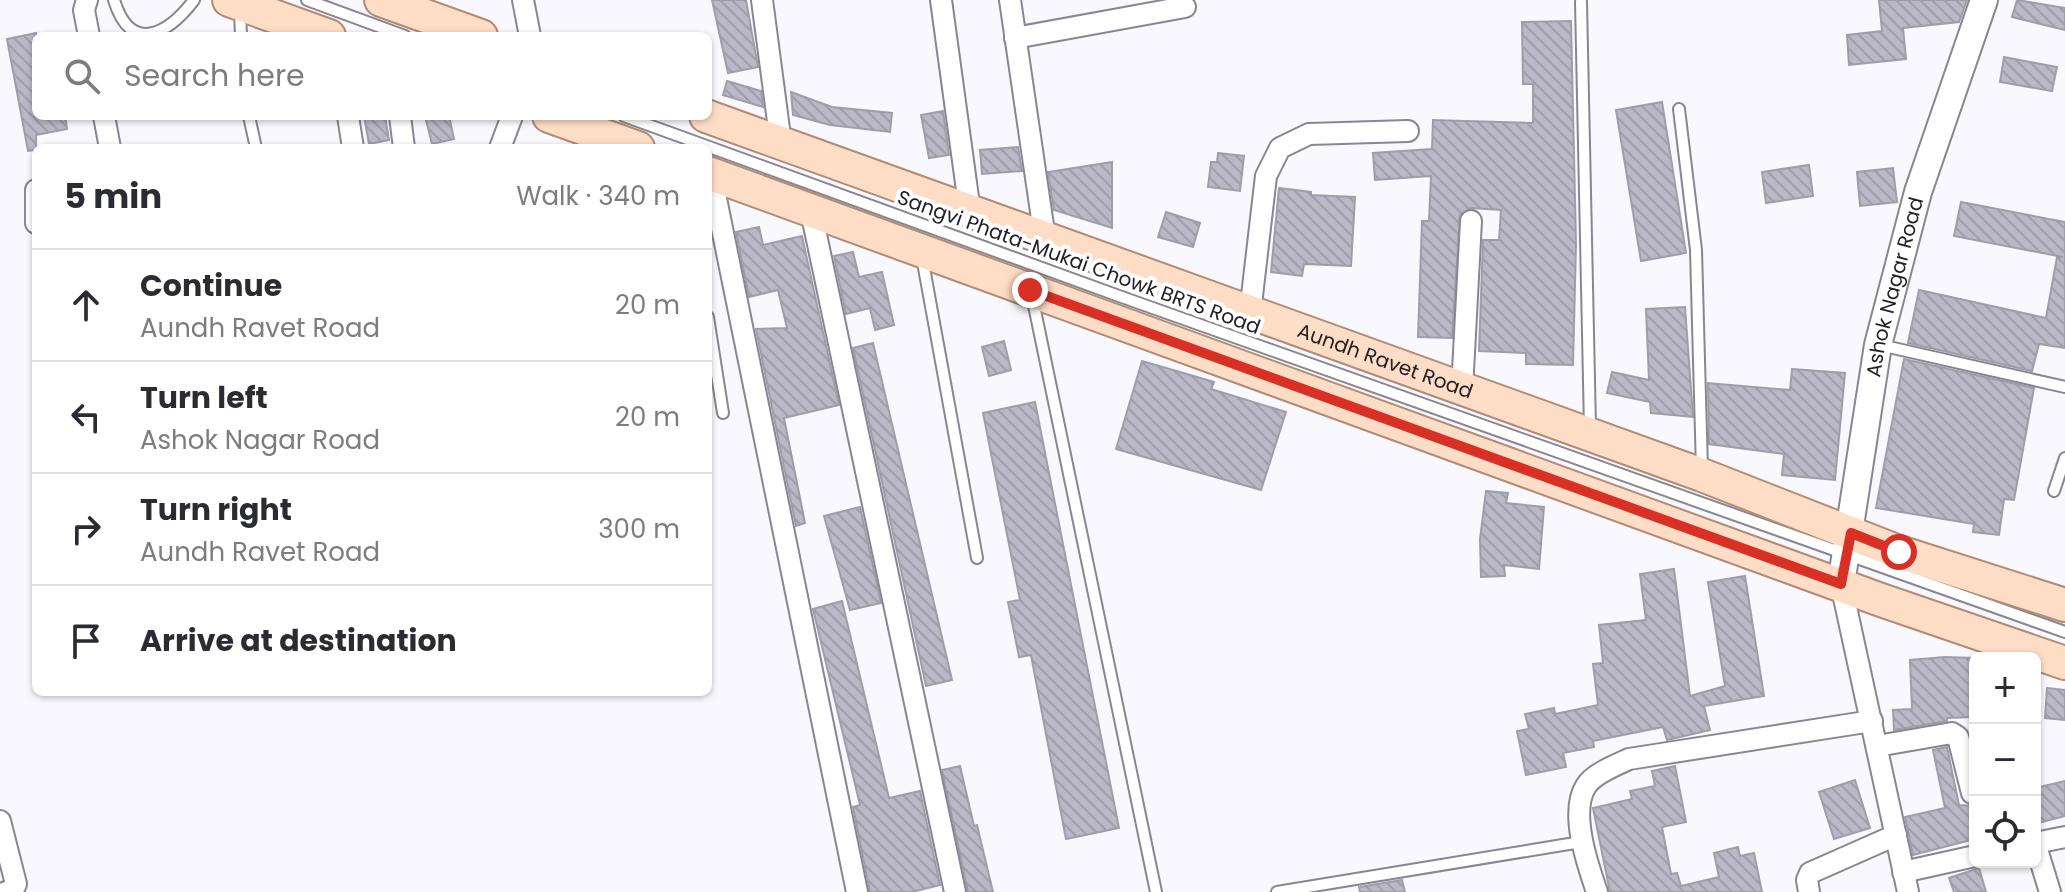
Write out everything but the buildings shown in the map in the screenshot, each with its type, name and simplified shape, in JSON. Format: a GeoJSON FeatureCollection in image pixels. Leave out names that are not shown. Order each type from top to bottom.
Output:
{"type":"FeatureCollection","features":[{"type":"Feature","properties":{"kind":"main road"},"geometry":{"type":"LineString","coordinates":[[381,0],[417,17],[468,32]]}},
{"type":"Feature","properties":{"kind":"main road"},"geometry":{"type":"LineString","coordinates":[[234,2],[318,32]]}},
{"type":"Feature","properties":{"kind":"main road","name":"Aundh Ravet Road"},"geometry":{"type":"LineString","coordinates":[[712,118],[1702,475],[1846,558],[2065,663]]}},
{"type":"Feature","properties":{"kind":"main road"},"geometry":{"type":"LineString","coordinates":[[560,120],[627,144]]}},
{"type":"Feature","properties":{"kind":"main road","name":"Aundh Ravet Road"},"geometry":{"type":"LineString","coordinates":[[712,175],[1030,290],[1846,558],[2065,605]]}},
{"type":"Feature","properties":{"kind":"street"},"geometry":{"type":"LineString","coordinates":[[87,0],[84,10],[88,32]]}},
{"type":"Feature","properties":{"kind":"street"},"geometry":{"type":"LineString","coordinates":[[523,0],[529,32]]}},
{"type":"Feature","properties":{"kind":"street"},"geometry":{"type":"LineString","coordinates":[[762,0],[781,144]]}},
{"type":"Feature","properties":{"kind":"street"},"geometry":{"type":"LineString","coordinates":[[941,0],[970,212]]}},
{"type":"Feature","properties":{"kind":"street"},"geometry":{"type":"LineString","coordinates":[[1010,0],[1045,239]]}},
{"type":"Feature","properties":{"kind":"street","name":"Ashok Nagar Road"},"geometry":{"type":"LineString","coordinates":[[1846,558],[1878,345],[1918,192],[1984,0]]}},
{"type":"Feature","properties":{"kind":"street"},"geometry":{"type":"LineString","coordinates":[[1015,38],[1185,7]]}},
{"type":"Feature","properties":{"kind":"street"},"geometry":{"type":"LineString","coordinates":[[105,120],[109,144]]}},
{"type":"Feature","properties":{"kind":"street"},"geometry":{"type":"LineString","coordinates":[[349,120],[352,144]]}},
{"type":"Feature","properties":{"kind":"street"},"geometry":{"type":"LineString","coordinates":[[400,120],[404,144]]}},
{"type":"Feature","properties":{"kind":"street"},"geometry":{"type":"LineString","coordinates":[[502,144],[510,120]]}},
{"type":"Feature","properties":{"kind":"street"},"geometry":{"type":"LineString","coordinates":[[1250,313],[1266,176],[1280,148],[1309,134],[1408,131]]}},
{"type":"Feature","properties":{"kind":"street"},"geometry":{"type":"LineString","coordinates":[[712,189],[857,892]]}},
{"type":"Feature","properties":{"kind":"street"},"geometry":{"type":"LineString","coordinates":[[811,211],[955,892]]}},
{"type":"Feature","properties":{"kind":"street"},"geometry":{"type":"LineString","coordinates":[[1462,390],[1471,221]]}},
{"type":"Feature","properties":{"kind":"street"},"geometry":{"type":"LineString","coordinates":[[1846,558],[1872,721],[1906,882],[1969,858]]}},
{"type":"Feature","properties":{"kind":"street"},"geometry":{"type":"LineString","coordinates":[[1597,892],[1581,842],[1581,798],[1586,784],[1629,759],[1872,721]]}},
{"type":"Feature","properties":{"kind":"street"},"geometry":{"type":"LineString","coordinates":[[1877,746],[1952,733],[1958,737],[1969,781]]}},
{"type":"Feature","properties":{"kind":"street"},"geometry":{"type":"LineString","coordinates":[[0,821],[16,884],[13,890],[6,892]]}},
{"type":"Feature","properties":{"kind":"street"},"geometry":{"type":"LineString","coordinates":[[1809,892],[1807,880],[1810,873],[1896,835]]}},
{"type":"Feature","properties":{"kind":"street"},"geometry":{"type":"LineString","coordinates":[[2050,892],[2035,843],[2065,837]]}},
{"type":"Feature","properties":{"kind":"lane"},"geometry":{"type":"LineString","coordinates":[[114,0],[122,19],[135,32]]}},
{"type":"Feature","properties":{"kind":"lane"},"geometry":{"type":"LineString","coordinates":[[161,32],[177,22],[194,0]]}},
{"type":"Feature","properties":{"kind":"lane"},"geometry":{"type":"LineString","coordinates":[[307,0],[417,17]]}},
{"type":"Feature","properties":{"kind":"lane"},"geometry":{"type":"LineString","coordinates":[[234,2],[240,32]]}},
{"type":"Feature","properties":{"kind":"lane"},"geometry":{"type":"LineString","coordinates":[[1581,2],[1591,436]]}},
{"type":"Feature","properties":{"kind":"lane"},"geometry":{"type":"LineString","coordinates":[[1679,109],[1696,250],[1702,475]]}},
{"type":"Feature","properties":{"kind":"lane"},"geometry":{"type":"LineString","coordinates":[[250,120],[255,144]]}},
{"type":"Feature","properties":{"kind":"lane","name":"Sangvi Phata-Mukai Chowk BRTS Road"},"geometry":{"type":"LineString","coordinates":[[635,120],[701,144]]}},
{"type":"Feature","properties":{"kind":"lane","name":"Sangvi Phata-Mukai Chowk BRTS Road"},"geometry":{"type":"LineString","coordinates":[[712,148],[1846,558],[2065,632]]}},
{"type":"Feature","properties":{"kind":"lane"},"geometry":{"type":"LineString","coordinates":[[920,250],[977,558]]}},
{"type":"Feature","properties":{"kind":"lane"},"geometry":{"type":"LineString","coordinates":[[1030,290],[1156,892]]}},
{"type":"Feature","properties":{"kind":"lane"},"geometry":{"type":"LineString","coordinates":[[712,343],[723,413]]}},
{"type":"Feature","properties":{"kind":"lane"},"geometry":{"type":"LineString","coordinates":[[1878,345],[2065,387]]}},
{"type":"Feature","properties":{"kind":"lane"},"geometry":{"type":"LineString","coordinates":[[2054,491],[2065,458]]}},
{"type":"Feature","properties":{"kind":"lane"},"geometry":{"type":"LineString","coordinates":[[1277,892],[1581,842]]}},
{"type":"Feature","properties":{"kind":"route"},"geometry":{"type":"LineString","coordinates":[[1030,290],[1841,584],[1851,533],[1899,552]]}}]}
